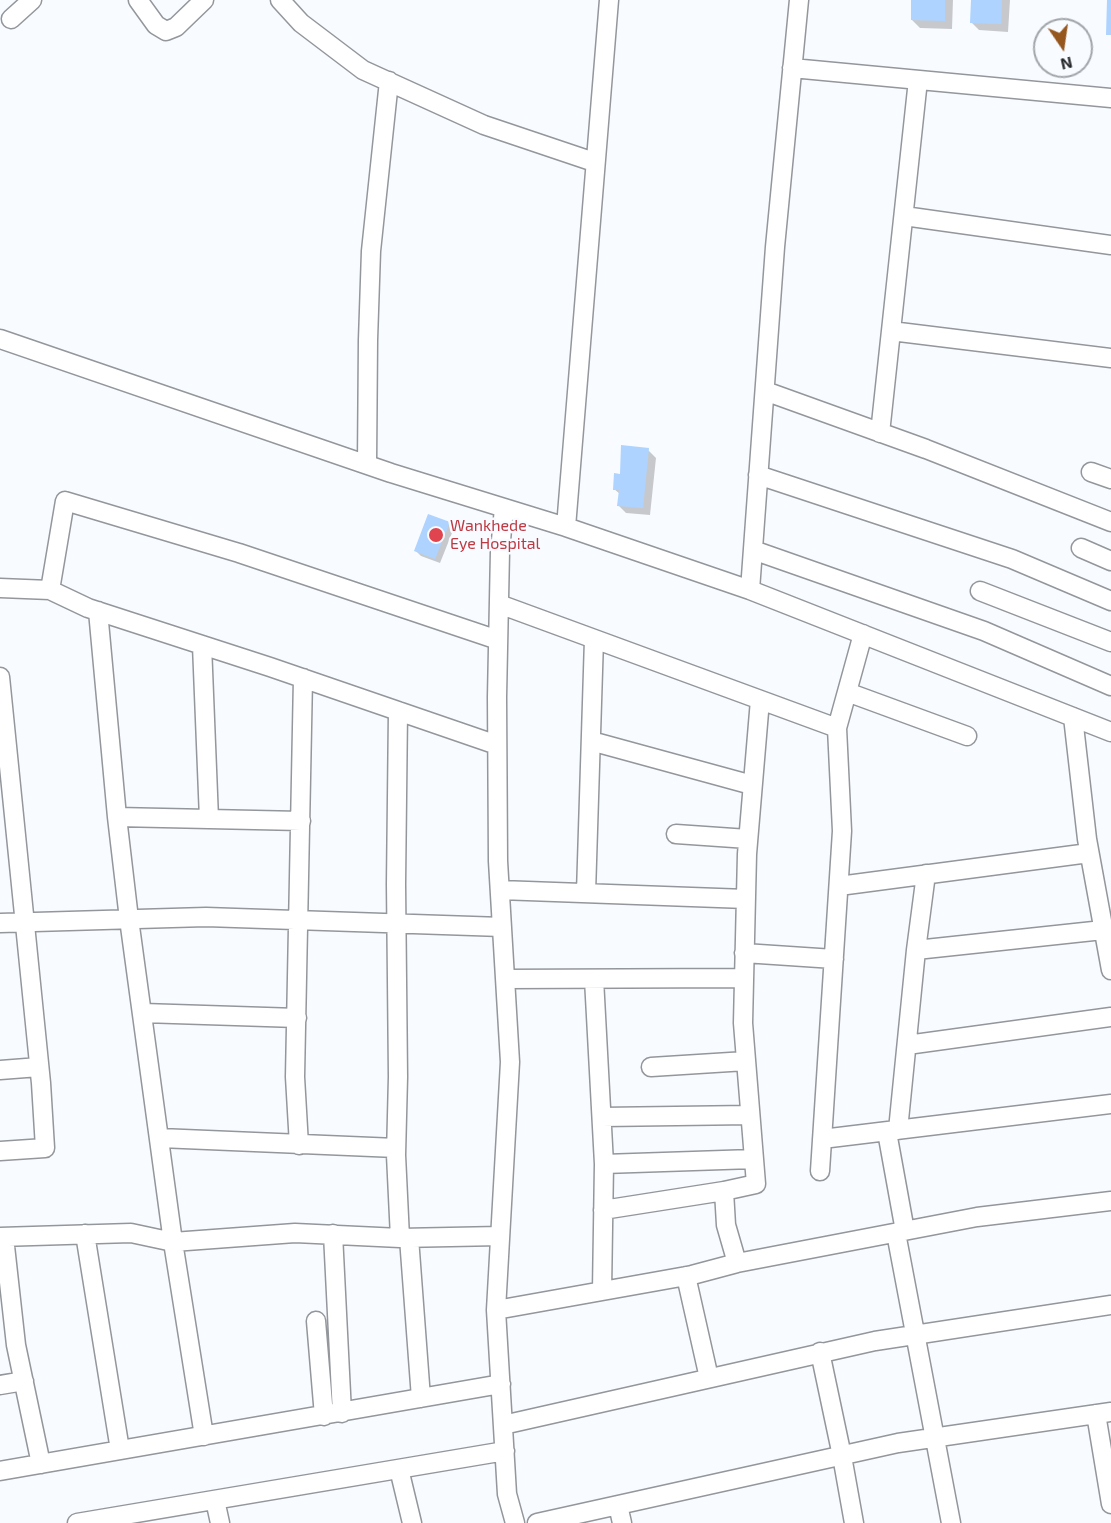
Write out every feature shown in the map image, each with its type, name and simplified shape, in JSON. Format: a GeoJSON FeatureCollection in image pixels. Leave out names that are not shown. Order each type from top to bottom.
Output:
{"type":"FeatureCollection","features":[{"type":"Feature","properties":{"kind":"street"},"geometry":{"type":"LineString","coordinates":[[11,19],[32,0]]}},
{"type":"Feature","properties":{"kind":"street"},"geometry":{"type":"LineString","coordinates":[[138,0],[156,25],[166,31],[176,27],[204,0]]}},
{"type":"Feature","properties":{"kind":"street"},"geometry":{"type":"LineString","coordinates":[[280,0],[301,23],[338,53],[363,69],[484,125],[594,162]]}},
{"type":"Feature","properties":{"kind":"street"},"geometry":{"type":"LineString","coordinates":[[566,527],[609,0]]}},
{"type":"Feature","properties":{"kind":"street"},"geometry":{"type":"LineString","coordinates":[[750,590],[775,247],[799,0]]}},
{"type":"Feature","properties":{"kind":"street"},"geometry":{"type":"LineString","coordinates":[[792,68],[1111,98]]}},
{"type":"Feature","properties":{"kind":"street"},"geometry":{"type":"LineString","coordinates":[[880,433],[918,80]]}},
{"type":"Feature","properties":{"kind":"street"},"geometry":{"type":"LineString","coordinates":[[367,465],[371,251],[389,81]]}},
{"type":"Feature","properties":{"kind":"street"},"geometry":{"type":"LineString","coordinates":[[904,216],[1111,245]]}},
{"type":"Feature","properties":{"kind":"street"},"geometry":{"type":"LineString","coordinates":[[891,331],[1111,358]]}},
{"type":"Feature","properties":{"kind":"street"},"geometry":{"type":"LineString","coordinates":[[0,339],[367,465],[566,527],[750,590],[1111,732]]}},
{"type":"Feature","properties":{"kind":"street"},"geometry":{"type":"LineString","coordinates":[[765,391],[1111,522]]}},
{"type":"Feature","properties":{"kind":"street"},"geometry":{"type":"LineString","coordinates":[[1091,472],[1111,479]]}},
{"type":"Feature","properties":{"kind":"street"},"geometry":{"type":"LineString","coordinates":[[758,475],[1012,559],[1111,601]]}},
{"type":"Feature","properties":{"kind":"street"},"geometry":{"type":"LineString","coordinates":[[50,590],[65,501],[239,553],[498,640]]}},
{"type":"Feature","properties":{"kind":"street"},"geometry":{"type":"LineString","coordinates":[[504,508],[499,604],[497,745],[500,890],[510,1062],[496,1310],[507,1494],[515,1523]]}},
{"type":"Feature","properties":{"kind":"street"},"geometry":{"type":"LineString","coordinates":[[1081,548],[1111,561]]}},
{"type":"Feature","properties":{"kind":"street"},"geometry":{"type":"LineString","coordinates":[[753,550],[984,631],[1111,686]]}},
{"type":"Feature","properties":{"kind":"street"},"geometry":{"type":"LineString","coordinates":[[0,588],[50,590],[98,611],[497,745]]}},
{"type":"Feature","properties":{"kind":"street"},"geometry":{"type":"LineString","coordinates":[[980,591],[1111,642]]}},
{"type":"Feature","properties":{"kind":"street"},"geometry":{"type":"LineString","coordinates":[[499,604],[837,728]]}},
{"type":"Feature","properties":{"kind":"street"},"geometry":{"type":"LineString","coordinates":[[98,611],[129,919],[173,1242],[204,1436]]}},
{"type":"Feature","properties":{"kind":"street"},"geometry":{"type":"LineString","coordinates":[[820,1171],[842,831],[837,728],[863,634]]}},
{"type":"Feature","properties":{"kind":"street"},"geometry":{"type":"LineString","coordinates":[[586,893],[594,639]]}},
{"type":"Feature","properties":{"kind":"street"},"geometry":{"type":"LineString","coordinates":[[202,645],[209,819]]}},
{"type":"Feature","properties":{"kind":"street"},"geometry":{"type":"LineString","coordinates":[[299,1145],[295,1077],[303,678]]}},
{"type":"Feature","properties":{"kind":"street"},"geometry":{"type":"LineString","coordinates":[[0,684],[6,797],[24,922],[45,1148],[0,1151]]}},
{"type":"Feature","properties":{"kind":"street"},"geometry":{"type":"LineString","coordinates":[[847,692],[967,736]]}},
{"type":"Feature","properties":{"kind":"street"},"geometry":{"type":"LineString","coordinates":[[603,1210],[756,1184],[743,1023],[748,839],[760,700]]}},
{"type":"Feature","properties":{"kind":"street"},"geometry":{"type":"LineString","coordinates":[[398,711],[396,1148],[421,1398]]}},
{"type":"Feature","properties":{"kind":"street"},"geometry":{"type":"LineString","coordinates":[[1073,717],[1089,853],[1111,970]]}},
{"type":"Feature","properties":{"kind":"street"},"geometry":{"type":"LineString","coordinates":[[591,741],[753,784]]}},
{"type":"Feature","properties":{"kind":"street"},"geometry":{"type":"LineString","coordinates":[[117,817],[301,821]]}},
{"type":"Feature","properties":{"kind":"street"},"geometry":{"type":"LineString","coordinates":[[676,834],[748,839]]}},
{"type":"Feature","properties":{"kind":"street"},"geometry":{"type":"LineString","coordinates":[[839,886],[1089,853]]}},
{"type":"Feature","properties":{"kind":"street"},"geometry":{"type":"LineString","coordinates":[[926,874],[915,950],[906,1045],[892,1131],[901,1232],[951,1523]]}},
{"type":"Feature","properties":{"kind":"street"},"geometry":{"type":"LineString","coordinates":[[500,890],[746,899]]}},
{"type":"Feature","properties":{"kind":"street"},"geometry":{"type":"LineString","coordinates":[[0,923],[206,917],[502,927]]}},
{"type":"Feature","properties":{"kind":"street"},"geometry":{"type":"LineString","coordinates":[[915,950],[1102,930]]}},
{"type":"Feature","properties":{"kind":"street"},"geometry":{"type":"LineString","coordinates":[[744,953],[834,959]]}},
{"type":"Feature","properties":{"kind":"street"},"geometry":{"type":"LineString","coordinates":[[505,979],[744,978]]}},
{"type":"Feature","properties":{"kind":"street"},"geometry":{"type":"LineString","coordinates":[[594,979],[604,1164],[602,1291]]}},
{"type":"Feature","properties":{"kind":"street"},"geometry":{"type":"LineString","coordinates":[[143,1013],[297,1018]]}},
{"type":"Feature","properties":{"kind":"street"},"geometry":{"type":"LineString","coordinates":[[906,1045],[1111,1017]]}},
{"type":"Feature","properties":{"kind":"street"},"geometry":{"type":"LineString","coordinates":[[651,1066],[746,1061]]}},
{"type":"Feature","properties":{"kind":"street"},"geometry":{"type":"LineString","coordinates":[[0,1070],[39,1067]]}},
{"type":"Feature","properties":{"kind":"street"},"geometry":{"type":"LineString","coordinates":[[822,1139],[1111,1104]]}},
{"type":"Feature","properties":{"kind":"street"},"geometry":{"type":"LineString","coordinates":[[602,1117],[750,1115]]}},
{"type":"Feature","properties":{"kind":"street"},"geometry":{"type":"LineString","coordinates":[[160,1138],[396,1148]]}},
{"type":"Feature","properties":{"kind":"street"},"geometry":{"type":"LineString","coordinates":[[604,1164],[753,1159]]}},
{"type":"Feature","properties":{"kind":"street"},"geometry":{"type":"LineString","coordinates":[[724,1191],[726,1225],[737,1263]]}},
{"type":"Feature","properties":{"kind":"street"},"geometry":{"type":"LineString","coordinates":[[496,1310],[686,1276],[737,1263],[978,1217],[1111,1201]]}},
{"type":"Feature","properties":{"kind":"street"},"geometry":{"type":"LineString","coordinates":[[41,1464],[24,1381],[7,1324],[2,1237],[131,1233],[173,1242],[295,1233],[405,1238],[500,1236]]}},
{"type":"Feature","properties":{"kind":"street"},"geometry":{"type":"LineString","coordinates":[[85,1234],[120,1450]]}},
{"type":"Feature","properties":{"kind":"street"},"geometry":{"type":"LineString","coordinates":[[333,1234],[333,1414]]}},
{"type":"Feature","properties":{"kind":"street"},"geometry":{"type":"LineString","coordinates":[[686,1276],[710,1378]]}},
{"type":"Feature","properties":{"kind":"street"},"geometry":{"type":"LineString","coordinates":[[503,1425],[820,1352],[917,1334],[1111,1305]]}},
{"type":"Feature","properties":{"kind":"street"},"geometry":{"type":"LineString","coordinates":[[316,1321],[333,1414]]}},
{"type":"Feature","properties":{"kind":"street"},"geometry":{"type":"LineString","coordinates":[[820,1352],[854,1523]]}},
{"type":"Feature","properties":{"kind":"street"},"geometry":{"type":"LineString","coordinates":[[0,1385],[24,1381]]}},
{"type":"Feature","properties":{"kind":"street"},"geometry":{"type":"LineString","coordinates":[[0,1471],[501,1384]]}},
{"type":"Feature","properties":{"kind":"street"},"geometry":{"type":"LineString","coordinates":[[537,1523],[842,1456],[935,1438],[1104,1413],[1111,1504]]}},
{"type":"Feature","properties":{"kind":"street"},"geometry":{"type":"LineString","coordinates":[[77,1523],[121,1519],[215,1500],[505,1451]]}},
{"type":"Feature","properties":{"kind":"street"},"geometry":{"type":"LineString","coordinates":[[399,1469],[412,1523]]}},
{"type":"Feature","properties":{"kind":"street"},"geometry":{"type":"LineString","coordinates":[[215,1500],[220,1523]]}},
{"type":"Feature","properties":{"kind":"street"},"geometry":{"type":"LineString","coordinates":[[618,1505],[622,1523]]}},
{"type":"Feature","properties":{"kind":"building"},"geometry":{"type":"Polygon","coordinates":[[[911,0],[945,0],[945,21],[911,20],[911,0]]]}},
{"type":"Feature","properties":{"kind":"building"},"geometry":{"type":"Polygon","coordinates":[[[971,0],[1002,0],[1001,24],[970,23],[971,0]]]}},
{"type":"Feature","properties":{"kind":"building"},"geometry":{"type":"Polygon","coordinates":[[[1107,0],[1111,0],[1111,35],[1106,35],[1107,0]]]}},
{"type":"Feature","properties":{"kind":"building"},"geometry":{"type":"Polygon","coordinates":[[[621,445],[649,448],[643,508],[617,506],[619,490],[613,490],[614,473],[620,474],[621,445]]]}},
{"type":"Feature","properties":{"kind":"building"},"geometry":{"type":"Polygon","coordinates":[[[428,514],[450,522],[435,559],[414,551],[428,514]]]}},
{"type":"Feature","properties":{"kind":"place","name":"Wankhede Eye Hospital"},"geometry":{"type":"Point","coordinates":[436,535]}}]}
